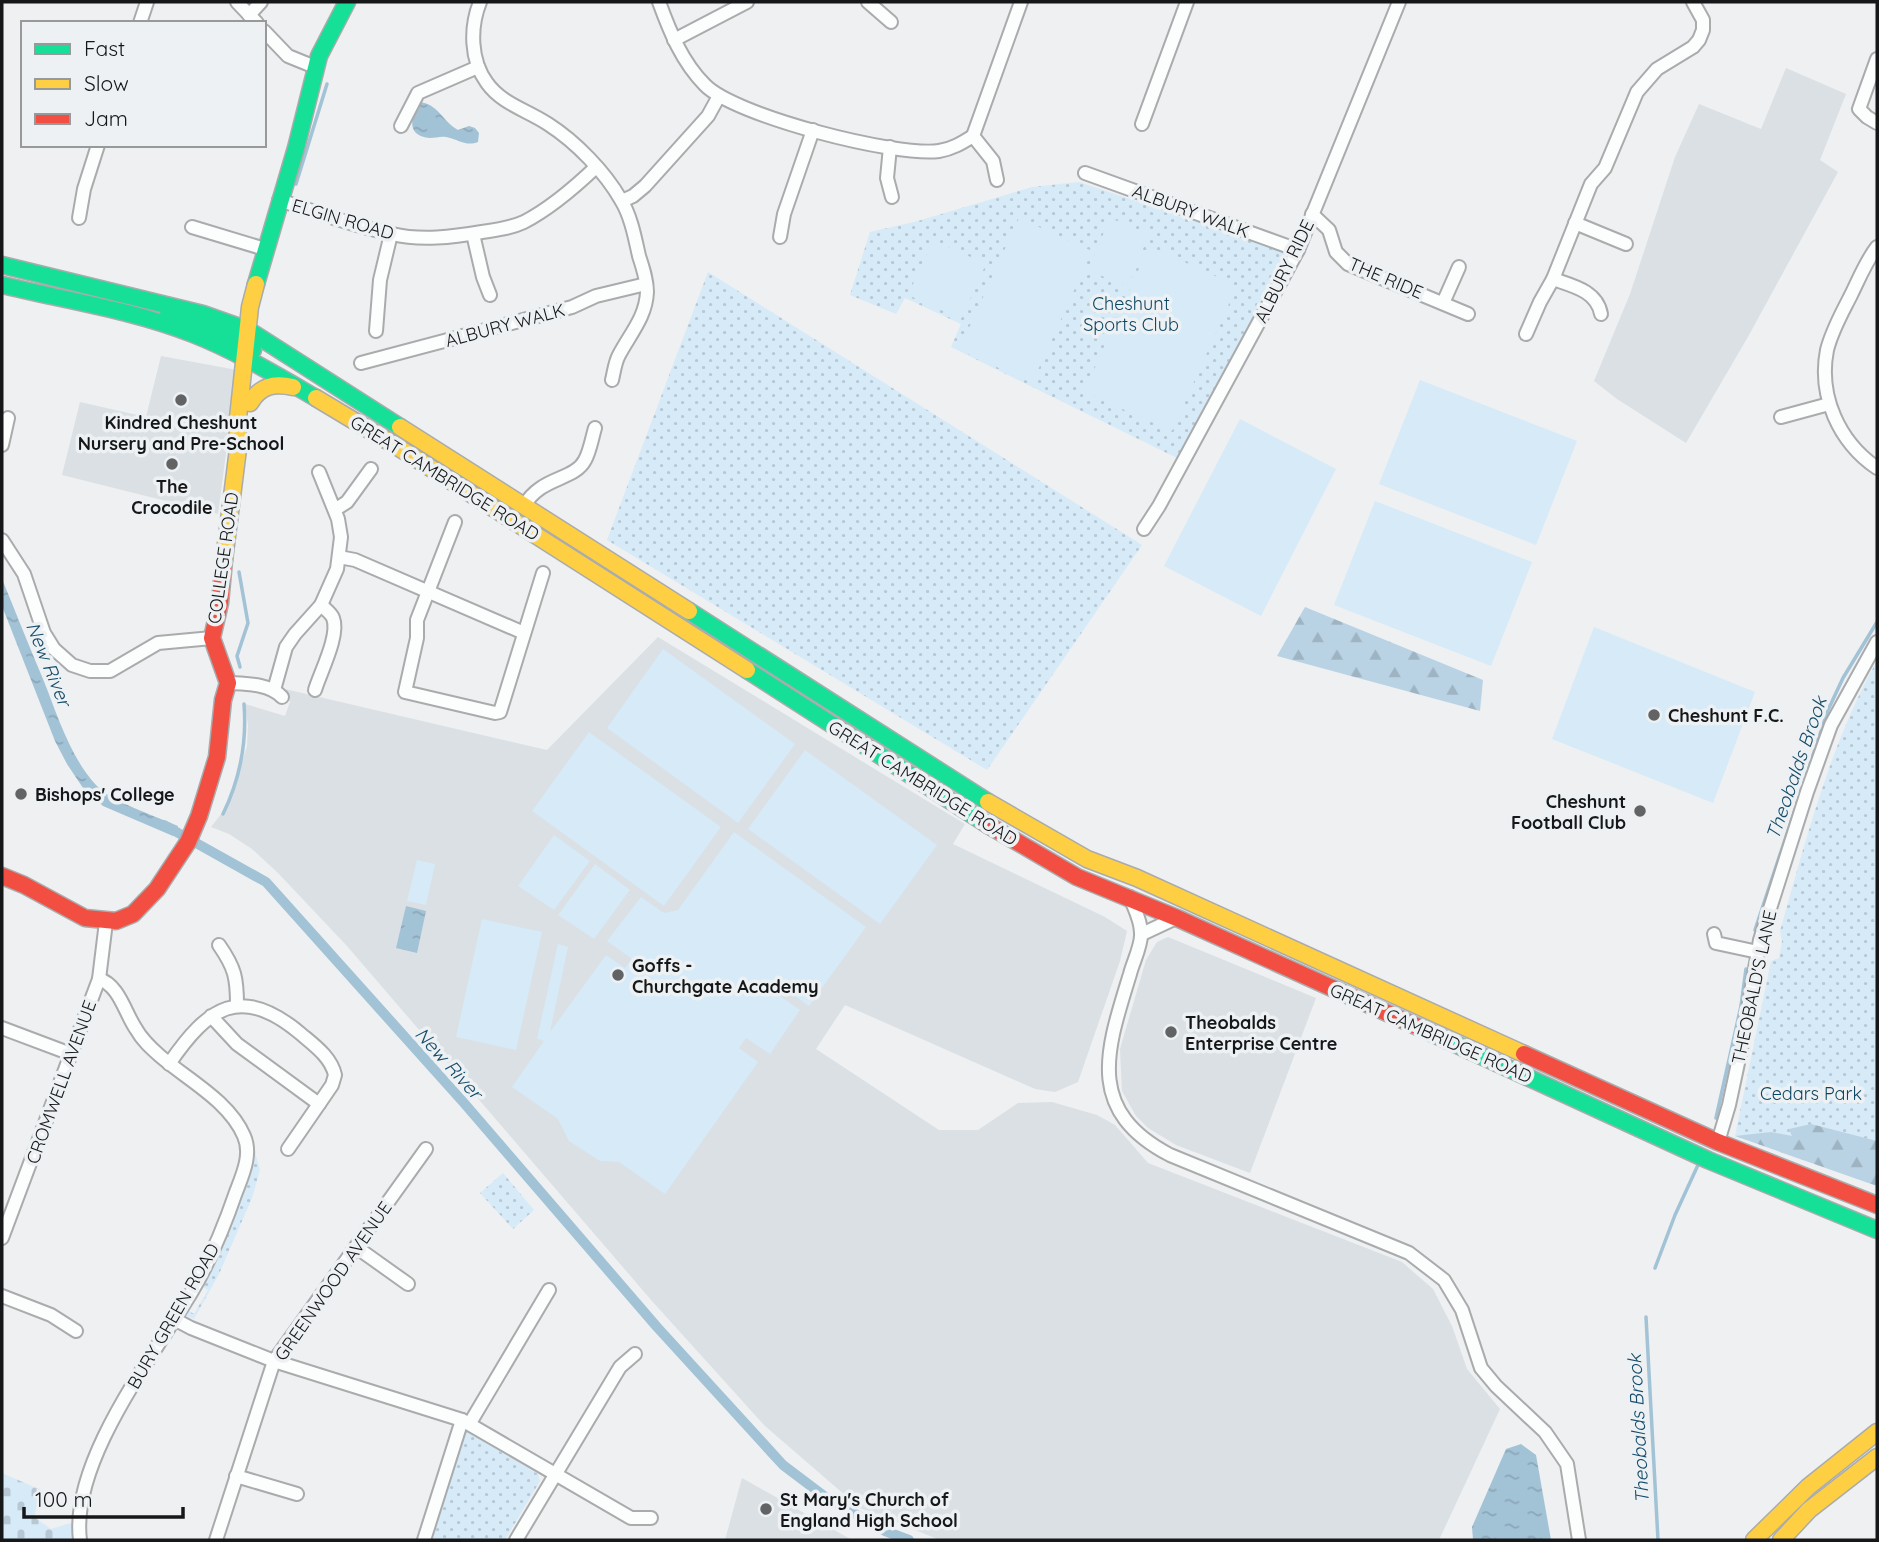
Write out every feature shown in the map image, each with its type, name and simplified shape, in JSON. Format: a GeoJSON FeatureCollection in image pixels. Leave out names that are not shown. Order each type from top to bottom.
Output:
{"type":"FeatureCollection","features":[{"type":"Feature","properties":{"kind":"main road","name":"COLLEGE ROAD"},"geometry":{"type":"LineString","coordinates":[[228,683],[212,638],[220,603],[239,441],[237,427],[258,305],[255,291],[296,148],[315,67],[347,2]]}},
{"type":"Feature","properties":{"kind":"main road","name":"GREAT CAMBRIDGE ROAD"},"geometry":{"type":"LineString","coordinates":[[9,267],[203,314],[251,346],[524,506],[1014,818],[1087,859],[1137,878],[1718,1142],[1877,1205]]}},
{"type":"Feature","properties":{"kind":"main road","name":"GREAT CAMBRIDGE ROAD"},"geometry":{"type":"LineString","coordinates":[[2,285],[251,346],[305,391],[396,446],[1007,837],[1077,877],[1177,918],[1708,1160],[1877,1230]]}},
{"type":"Feature","properties":{"kind":"main road","name":"COLLEGE ROAD"},"geometry":{"type":"LineString","coordinates":[[239,441],[247,428],[251,346]]}},
{"type":"Feature","properties":{"kind":"main road"},"geometry":{"type":"LineString","coordinates":[[251,346],[364,417],[396,446]]}},
{"type":"Feature","properties":{"kind":"main road"},"geometry":{"type":"LineString","coordinates":[[250,402],[260,389],[270,384],[305,391]]}},
{"type":"Feature","properties":{"kind":"main road"},"geometry":{"type":"LineString","coordinates":[[2,876],[85,918],[106,922],[133,914],[164,881],[191,836],[217,757],[223,700],[228,683]]}},
{"type":"Feature","properties":{"kind":"main road"},"geometry":{"type":"LineString","coordinates":[[1754,1540],[1808,1487],[1877,1432]]}},
{"type":"Feature","properties":{"kind":"main road"},"geometry":{"type":"LineString","coordinates":[[1780,1540],[1809,1510],[1877,1457]]}},
{"type":"Feature","properties":{"kind":"street"},"geometry":{"type":"LineString","coordinates":[[141,21],[147,2]]}},
{"type":"Feature","properties":{"kind":"street"},"geometry":{"type":"LineString","coordinates":[[237,2],[253,19],[261,2]]}},
{"type":"Feature","properties":{"kind":"street"},"geometry":{"type":"LineString","coordinates":[[480,2],[473,36],[478,66],[486,83],[499,96],[549,124],[596,167],[622,201],[634,235],[646,284],[646,306],[620,353],[612,380]]}},
{"type":"Feature","properties":{"kind":"street"},"geometry":{"type":"LineString","coordinates":[[659,2],[674,40],[692,69],[705,86],[719,96],[813,130],[890,147],[937,151],[954,147],[974,136],[1021,2]]}},
{"type":"Feature","properties":{"kind":"street"},"geometry":{"type":"LineString","coordinates":[[674,40],[747,2]]}},
{"type":"Feature","properties":{"kind":"street"},"geometry":{"type":"LineString","coordinates":[[868,2],[891,22]]}},
{"type":"Feature","properties":{"kind":"street"},"geometry":{"type":"LineString","coordinates":[[1142,124],[1187,2]]}},
{"type":"Feature","properties":{"kind":"street","name":"ALBURY RIDE"},"geometry":{"type":"LineString","coordinates":[[1144,529],[1298,250],[1399,2]]}},
{"type":"Feature","properties":{"kind":"street"},"geometry":{"type":"LineString","coordinates":[[1526,334],[1553,279],[1591,184],[1605,168],[1613,152],[1637,92],[1657,69],[1693,47],[1699,40],[1703,20],[1693,2]]}},
{"type":"Feature","properties":{"kind":"street"},"geometry":{"type":"LineString","coordinates":[[266,33],[288,56],[315,67]]}},
{"type":"Feature","properties":{"kind":"street"},"geometry":{"type":"LineString","coordinates":[[1877,59],[1859,109],[1877,122]]}},
{"type":"Feature","properties":{"kind":"street"},"geometry":{"type":"LineString","coordinates":[[401,126],[418,93],[478,66]]}},
{"type":"Feature","properties":{"kind":"street"},"geometry":{"type":"LineString","coordinates":[[622,201],[645,187],[708,116],[719,96]]}},
{"type":"Feature","properties":{"kind":"street"},"geometry":{"type":"LineString","coordinates":[[780,237],[784,214],[813,130]]}},
{"type":"Feature","properties":{"kind":"street"},"geometry":{"type":"LineString","coordinates":[[974,136],[993,161],[997,180]]}},
{"type":"Feature","properties":{"kind":"street"},"geometry":{"type":"LineString","coordinates":[[79,218],[83,189],[97,147]]}},
{"type":"Feature","properties":{"kind":"street"},"geometry":{"type":"LineString","coordinates":[[890,147],[887,177],[892,197]]}},
{"type":"Feature","properties":{"kind":"street","name":"ELGIN ROAD"},"geometry":{"type":"LineString","coordinates":[[279,200],[321,215],[330,215],[391,234],[425,237],[473,234],[512,227],[525,221],[558,201],[596,167]]}},
{"type":"Feature","properties":{"kind":"street","name":"ALBURY WALK"},"geometry":{"type":"LineString","coordinates":[[1084,173],[1298,250]]}},
{"type":"Feature","properties":{"kind":"street","name":"THE RIDE"},"geometry":{"type":"LineString","coordinates":[[1312,214],[1329,230],[1336,252],[1348,264],[1468,314]]}},
{"type":"Feature","properties":{"kind":"street"},"geometry":{"type":"LineString","coordinates":[[1575,223],[1626,244]]}},
{"type":"Feature","properties":{"kind":"street"},"geometry":{"type":"LineString","coordinates":[[192,227],[265,249]]}},
{"type":"Feature","properties":{"kind":"street"},"geometry":{"type":"LineString","coordinates":[[376,331],[380,280],[391,234]]}},
{"type":"Feature","properties":{"kind":"street"},"geometry":{"type":"LineString","coordinates":[[473,234],[482,277],[491,295]]}},
{"type":"Feature","properties":{"kind":"street"},"geometry":{"type":"LineString","coordinates":[[1877,247],[1831,338],[1825,373],[1829,404],[1844,436],[1860,455],[1877,468]]}},
{"type":"Feature","properties":{"kind":"street","name":"THE RIDE"},"geometry":{"type":"LineString","coordinates":[[1443,303],[1459,267]]}},
{"type":"Feature","properties":{"kind":"street"},"geometry":{"type":"LineString","coordinates":[[1553,279],[1590,295],[1600,305],[1601,314]]}},
{"type":"Feature","properties":{"kind":"street","name":"ALBURY WALK"},"geometry":{"type":"LineString","coordinates":[[361,363],[572,307],[596,296],[646,284]]}},
{"type":"Feature","properties":{"kind":"street"},"geometry":{"type":"LineString","coordinates":[[1781,417],[1829,404]]}},
{"type":"Feature","properties":{"kind":"street"},"geometry":{"type":"LineString","coordinates":[[2,445],[8,418]]}},
{"type":"Feature","properties":{"kind":"street"},"geometry":{"type":"LineString","coordinates":[[524,506],[531,494],[556,478],[575,472],[585,460],[595,428]]}},
{"type":"Feature","properties":{"kind":"street"},"geometry":{"type":"LineString","coordinates":[[336,509],[347,502],[370,469]]}},
{"type":"Feature","properties":{"kind":"street"},"geometry":{"type":"LineString","coordinates":[[228,683],[278,694],[286,647],[321,606],[334,579],[341,537],[336,509],[319,472]]}},
{"type":"Feature","properties":{"kind":"street"},"geometry":{"type":"LineString","coordinates":[[455,522],[417,620],[417,638],[405,692],[500,712],[542,573]]}},
{"type":"Feature","properties":{"kind":"street"},"geometry":{"type":"LineString","coordinates":[[2,540],[24,574],[44,633],[62,658],[72,665],[90,671],[110,671],[159,643],[212,638]]}},
{"type":"Feature","properties":{"kind":"street"},"geometry":{"type":"LineString","coordinates":[[339,558],[355,561],[428,590],[524,633]]}},
{"type":"Feature","properties":{"kind":"street"},"geometry":{"type":"LineString","coordinates":[[316,690],[326,664],[334,623],[331,614],[321,606]]}},
{"type":"Feature","properties":{"kind":"street","name":"THEOBALD'S LANE"},"geometry":{"type":"LineString","coordinates":[[1718,1142],[1741,1049],[1752,951],[1831,725],[1877,642]]}},
{"type":"Feature","properties":{"kind":"street"},"geometry":{"type":"LineString","coordinates":[[1129,897],[1138,916],[1142,934],[1110,1039],[1108,1065],[1111,1091],[1121,1114],[1135,1131],[1162,1151],[1409,1253],[1444,1280],[1462,1310],[1481,1368],[1496,1386],[1545,1432],[1567,1464],[1579,1540]]}},
{"type":"Feature","properties":{"kind":"street"},"geometry":{"type":"LineString","coordinates":[[1142,934],[1177,918]]}},
{"type":"Feature","properties":{"kind":"street","name":"CROMWELL AVENUE"},"geometry":{"type":"LineString","coordinates":[[2,1238],[99,979],[106,922]]}},
{"type":"Feature","properties":{"kind":"street"},"geometry":{"type":"LineString","coordinates":[[1714,934],[1716,943],[1752,951]]}},
{"type":"Feature","properties":{"kind":"street"},"geometry":{"type":"LineString","coordinates":[[219,945],[234,967],[237,1005]]}},
{"type":"Feature","properties":{"kind":"street","name":"BURY GREEN ROAD"},"geometry":{"type":"LineString","coordinates":[[80,1540],[78,1521],[82,1499],[103,1443],[133,1384],[200,1278],[224,1227],[248,1148],[238,1125],[226,1111],[141,1038],[115,990],[99,979]]}},
{"type":"Feature","properties":{"kind":"street"},"geometry":{"type":"LineString","coordinates":[[169,1064],[193,1032],[211,1016],[237,1005],[276,1015],[330,1061],[334,1070],[334,1081],[288,1149]]}},
{"type":"Feature","properties":{"kind":"street"},"geometry":{"type":"LineString","coordinates":[[211,1016],[237,1044],[319,1104]]}},
{"type":"Feature","properties":{"kind":"street"},"geometry":{"type":"LineString","coordinates":[[2,1028],[71,1054]]}},
{"type":"Feature","properties":{"kind":"street","name":"GREENWOOD AVENUE"},"geometry":{"type":"LineString","coordinates":[[216,1540],[274,1361],[426,1150]]}},
{"type":"Feature","properties":{"kind":"street"},"geometry":{"type":"LineString","coordinates":[[356,1247],[408,1284]]}},
{"type":"Feature","properties":{"kind":"street"},"geometry":{"type":"LineString","coordinates":[[424,1540],[466,1421],[549,1290]]}},
{"type":"Feature","properties":{"kind":"street"},"geometry":{"type":"LineString","coordinates":[[2,1296],[51,1315],[76,1331]]}},
{"type":"Feature","properties":{"kind":"street"},"geometry":{"type":"LineString","coordinates":[[174,1319],[274,1361],[466,1421],[631,1518],[652,1518]]}},
{"type":"Feature","properties":{"kind":"street"},"geometry":{"type":"LineString","coordinates":[[516,1540],[620,1367],[635,1354]]}},
{"type":"Feature","properties":{"kind":"street"},"geometry":{"type":"LineString","coordinates":[[236,1476],[297,1494]]}},
{"type":"Feature","properties":{"kind":"shaded area"},"geometry":{"type":"Polygon","coordinates":[[[1786,68],[1846,94],[1820,160],[1838,172],[1749,335],[1686,443],[1594,381],[1630,294],[1675,157],[1699,104],[1761,129],[1786,68]]]}},
{"type":"Feature","properties":{"kind":"shaded area"},"geometry":{"type":"Polygon","coordinates":[[[161,356],[237,370],[218,514],[62,475],[80,402],[146,417],[161,356]]]}},
{"type":"Feature","properties":{"kind":"shaded area"},"geometry":{"type":"Polygon","coordinates":[[[658,637],[965,824],[953,844],[1105,917],[1127,931],[1120,961],[1078,1082],[1055,1092],[1035,1089],[845,1005],[816,1049],[939,1130],[978,1130],[1018,1103],[1052,1102],[1097,1115],[1115,1125],[1148,1163],[1402,1262],[1433,1289],[1452,1326],[1467,1369],[1500,1409],[1439,1540],[940,1540],[860,1508],[765,1426],[652,1301],[347,946],[278,873],[252,849],[229,834],[211,827],[229,804],[247,746],[245,704],[285,716],[290,702],[285,689],[547,750],[658,637]]]}},
{"type":"Feature","properties":{"kind":"shaded area","name":"Theobalds Enterprise Centre"},"geometry":{"type":"Polygon","coordinates":[[[1168,937],[1316,998],[1250,1173],[1176,1145],[1148,1128],[1136,1116],[1122,1091],[1120,1049],[1146,960],[1157,942],[1168,937]]]}},
{"type":"Feature","properties":{"kind":"shaded area","name":"St Mary's Church of England High School"},"geometry":{"type":"Polygon","coordinates":[[[742,1478],[852,1540],[725,1540],[742,1478]]]}},
{"type":"Feature","properties":{"kind":"green space","name":"Cheshunt Sports Club"},"geometry":{"type":"Polygon","coordinates":[[[1079,182],[1290,252],[1179,459],[951,347],[961,324],[905,298],[896,314],[850,295],[870,232],[918,221],[1032,187],[1079,182]]]}},
{"type":"Feature","properties":{"kind":"green space"},"geometry":{"type":"Polygon","coordinates":[[[1019,218],[1092,251],[1032,383],[959,350],[1019,218]]]}},
{"type":"Feature","properties":{"kind":"green space"},"geometry":{"type":"Polygon","coordinates":[[[1110,218],[1149,234],[1128,287],[1088,270],[1110,218]]]}},
{"type":"Feature","properties":{"kind":"green space"},"geometry":{"type":"Polygon","coordinates":[[[933,240],[986,264],[961,319],[908,295],[933,240]]]}},
{"type":"Feature","properties":{"kind":"green space"},"geometry":{"type":"Polygon","coordinates":[[[1149,246],[1237,286],[1172,431],[1084,392],[1149,246]]]}},
{"type":"Feature","properties":{"kind":"green space"},"geometry":{"type":"Polygon","coordinates":[[[708,272],[1142,545],[987,770],[607,540],[708,272]]]}},
{"type":"Feature","properties":{"kind":"green space"},"geometry":{"type":"Polygon","coordinates":[[[1420,380],[1577,441],[1536,545],[1379,484],[1420,380]]]}},
{"type":"Feature","properties":{"kind":"green space"},"geometry":{"type":"Polygon","coordinates":[[[1240,419],[1336,469],[1261,616],[1164,566],[1240,419]]]}},
{"type":"Feature","properties":{"kind":"green space"},"geometry":{"type":"Polygon","coordinates":[[[1375,501],[1532,562],[1491,666],[1334,605],[1375,501]]]}},
{"type":"Feature","properties":{"kind":"green space"},"geometry":{"type":"Polygon","coordinates":[[[1305,607],[1483,680],[1480,711],[1277,656],[1305,607]]]}},
{"type":"Feature","properties":{"kind":"green space","name":"Cheshunt F.C."},"geometry":{"type":"Polygon","coordinates":[[[1594,627],[1755,692],[1713,803],[1552,739],[1594,627]]]}},
{"type":"Feature","properties":{"kind":"green space"},"geometry":{"type":"Polygon","coordinates":[[[663,649],[795,744],[738,823],[607,728],[663,649]]]}},
{"type":"Feature","properties":{"kind":"green space","name":"Cedars Park"},"geometry":{"type":"Polygon","coordinates":[[[1877,661],[1877,1186],[1735,1136],[1771,961],[1779,958],[1782,941],[1780,931],[1810,827],[1846,725],[1877,661]]]}},
{"type":"Feature","properties":{"kind":"green space"},"geometry":{"type":"Polygon","coordinates":[[[589,732],[721,827],[664,906],[532,811],[589,732]]]}},
{"type":"Feature","properties":{"kind":"green space"},"geometry":{"type":"Polygon","coordinates":[[[805,750],[937,845],[880,924],[748,829],[805,750]]]}},
{"type":"Feature","properties":{"kind":"green space"},"geometry":{"type":"Polygon","coordinates":[[[734,832],[866,927],[809,1006],[772,980],[770,989],[800,1010],[770,1054],[746,1038],[739,1048],[758,1062],[665,1194],[619,1162],[600,1161],[569,1141],[558,1119],[512,1087],[544,1041],[537,1039],[558,944],[568,947],[550,1032],[606,955],[625,968],[632,959],[607,941],[641,897],[664,913],[678,910],[734,832]]]}},
{"type":"Feature","properties":{"kind":"green space"},"geometry":{"type":"Polygon","coordinates":[[[554,835],[590,861],[554,910],[518,886],[554,835]]]}},
{"type":"Feature","properties":{"kind":"green space"},"geometry":{"type":"Polygon","coordinates":[[[417,860],[435,864],[426,905],[407,901],[417,860]]]}},
{"type":"Feature","properties":{"kind":"green space"},"geometry":{"type":"Polygon","coordinates":[[[595,864],[630,890],[594,939],[558,915],[595,864]]]}},
{"type":"Feature","properties":{"kind":"green space"},"geometry":{"type":"Polygon","coordinates":[[[482,919],[542,932],[516,1050],[456,1037],[482,919]]]}},
{"type":"Feature","properties":{"kind":"green space"},"geometry":{"type":"Polygon","coordinates":[[[1811,1124],[1877,1141],[1877,1186],[1735,1136],[1771,1132],[1792,1136],[1789,1129],[1811,1124]]]}},
{"type":"Feature","properties":{"kind":"green space"},"geometry":{"type":"Polygon","coordinates":[[[252,1152],[255,1152],[260,1170],[252,1198],[219,1274],[194,1319],[184,1315],[186,1309],[194,1314],[208,1290],[200,1285],[252,1152]]]}},
{"type":"Feature","properties":{"kind":"green space"},"geometry":{"type":"Polygon","coordinates":[[[503,1173],[534,1210],[513,1229],[480,1193],[503,1173]]]}},
{"type":"Feature","properties":{"kind":"green space"},"geometry":{"type":"Polygon","coordinates":[[[461,1428],[538,1474],[540,1481],[505,1540],[429,1540],[461,1428]]]}},
{"type":"Feature","properties":{"kind":"green space"},"geometry":{"type":"Polygon","coordinates":[[[2,1473],[41,1490],[34,1517],[51,1529],[71,1523],[74,1540],[2,1540],[2,1473]]]}},
{"type":"Feature","properties":{"kind":"water"},"geometry":{"type":"Polygon","coordinates":[[[418,102],[430,105],[458,130],[469,126],[475,128],[479,133],[478,142],[466,143],[446,137],[430,138],[417,134],[412,120],[418,102]]]}},
{"type":"Feature","properties":{"kind":"water"},"geometry":{"type":"Polygon","coordinates":[[[2,579],[65,735],[79,762],[96,785],[112,797],[178,826],[173,836],[103,806],[83,788],[67,764],[55,741],[2,606],[2,579]]]}},
{"type":"Feature","properties":{"kind":"water"},"geometry":{"type":"Polygon","coordinates":[[[406,906],[426,911],[417,953],[396,948],[406,906]]]}},
{"type":"Feature","properties":{"kind":"water"},"geometry":{"type":"Polygon","coordinates":[[[1521,1444],[1536,1455],[1551,1540],[1473,1540],[1472,1527],[1506,1449],[1521,1444]]]}},
{"type":"Feature","properties":{"kind":"waterway"},"geometry":{"type":"LineString","coordinates":[[296,184],[327,84]]}},
{"type":"Feature","properties":{"kind":"waterway"},"geometry":{"type":"LineString","coordinates":[[239,572],[248,623],[237,656],[240,667]]}},
{"type":"Feature","properties":{"kind":"waterway","name":"Theobalds Brook"},"geometry":{"type":"LineString","coordinates":[[1755,930],[1828,710],[1843,678],[1877,622]]}},
{"type":"Feature","properties":{"kind":"waterway"},"geometry":{"type":"LineString","coordinates":[[223,814],[241,760],[244,704]]}},
{"type":"Feature","properties":{"kind":"waterway","name":"New River"},"geometry":{"type":"LineString","coordinates":[[164,825],[266,882],[464,1103],[657,1327],[783,1465],[824,1496],[885,1531],[909,1540]]}},
{"type":"Feature","properties":{"kind":"waterway","name":"Theobalds Brook"},"geometry":{"type":"LineString","coordinates":[[1716,1118],[1741,1006],[1746,969]]}},
{"type":"Feature","properties":{"kind":"waterway","name":"Theobalds Brook"},"geometry":{"type":"LineString","coordinates":[[1655,1268],[1698,1165]]}},
{"type":"Feature","properties":{"kind":"waterway","name":"Theobalds Brook"},"geometry":{"type":"LineString","coordinates":[[1646,1317],[1658,1540]]}},
{"type":"Feature","properties":{"kind":"traffic: fast"},"geometry":{"type":"LineString","coordinates":[[256,284],[296,148],[319,56],[347,2]]}},
{"type":"Feature","properties":{"kind":"traffic: fast"},"geometry":{"type":"LineString","coordinates":[[2,265],[203,314],[248,330],[400,427]]}},
{"type":"Feature","properties":{"kind":"traffic: fast"},"geometry":{"type":"LineString","coordinates":[[2,285],[122,312],[193,334],[256,364],[316,398]]}},
{"type":"Feature","properties":{"kind":"traffic: fast"},"geometry":{"type":"LineString","coordinates":[[168,315],[247,343],[253,350]]}},
{"type":"Feature","properties":{"kind":"traffic: fast"},"geometry":{"type":"LineString","coordinates":[[689,611],[988,802]]}},
{"type":"Feature","properties":{"kind":"traffic: fast"},"geometry":{"type":"LineString","coordinates":[[747,670],[988,825]]}},
{"type":"Feature","properties":{"kind":"traffic: fast"},"geometry":{"type":"LineString","coordinates":[[1427,1031],[1708,1160],[1877,1230]]}},
{"type":"Feature","properties":{"kind":"traffic: slow"},"geometry":{"type":"LineString","coordinates":[[224,560],[239,441],[237,427],[250,307],[256,284]]}},
{"type":"Feature","properties":{"kind":"traffic: slow"},"geometry":{"type":"LineString","coordinates":[[250,403],[259,392],[268,387],[293,387]]}},
{"type":"Feature","properties":{"kind":"traffic: slow"},"geometry":{"type":"LineString","coordinates":[[316,398],[396,446],[747,670]]}},
{"type":"Feature","properties":{"kind":"traffic: slow"},"geometry":{"type":"LineString","coordinates":[[400,427],[689,611]]}},
{"type":"Feature","properties":{"kind":"traffic: slow"},"geometry":{"type":"LineString","coordinates":[[988,802],[1087,859],[1137,878],[1524,1054]]}},
{"type":"Feature","properties":{"kind":"traffic: slow"},"geometry":{"type":"LineString","coordinates":[[1754,1540],[1808,1487],[1877,1432]]}},
{"type":"Feature","properties":{"kind":"traffic: slow"},"geometry":{"type":"LineString","coordinates":[[1781,1540],[1809,1510],[1877,1457]]}},
{"type":"Feature","properties":{"kind":"traffic: jam"},"geometry":{"type":"LineString","coordinates":[[2,876],[85,918],[116,921],[133,914],[157,889],[188,842],[217,757],[223,700],[228,683],[212,638],[220,603],[224,560]]}},
{"type":"Feature","properties":{"kind":"traffic: jam"},"geometry":{"type":"LineString","coordinates":[[988,825],[1077,877],[1177,918],[1427,1031]]}},
{"type":"Feature","properties":{"kind":"traffic: jam"},"geometry":{"type":"LineString","coordinates":[[1524,1054],[1718,1142],[1877,1205]]}},
{"type":"Feature","properties":{"kind":"place","name":"Kindred Cheshunt Nursery and Pre-School"},"geometry":{"type":"Point","coordinates":[181,400]}},
{"type":"Feature","properties":{"kind":"place","name":"The Crocodile"},"geometry":{"type":"Point","coordinates":[172,464]}},
{"type":"Feature","properties":{"kind":"place","name":"Cheshunt F.C."},"geometry":{"type":"Point","coordinates":[1654,715]}},
{"type":"Feature","properties":{"kind":"place","name":"Bishops' College"},"geometry":{"type":"Point","coordinates":[21,794]}},
{"type":"Feature","properties":{"kind":"place","name":"Cheshunt Football Club"},"geometry":{"type":"Point","coordinates":[1640,811]}},
{"type":"Feature","properties":{"kind":"place","name":"Goffs - Churchgate Academy"},"geometry":{"type":"Point","coordinates":[618,975]}},
{"type":"Feature","properties":{"kind":"place","name":"Theobalds Enterprise Centre"},"geometry":{"type":"Point","coordinates":[1171,1032]}},
{"type":"Feature","properties":{"kind":"place","name":"St Mary's Church of England High School"},"geometry":{"type":"Point","coordinates":[766,1509]}}]}
